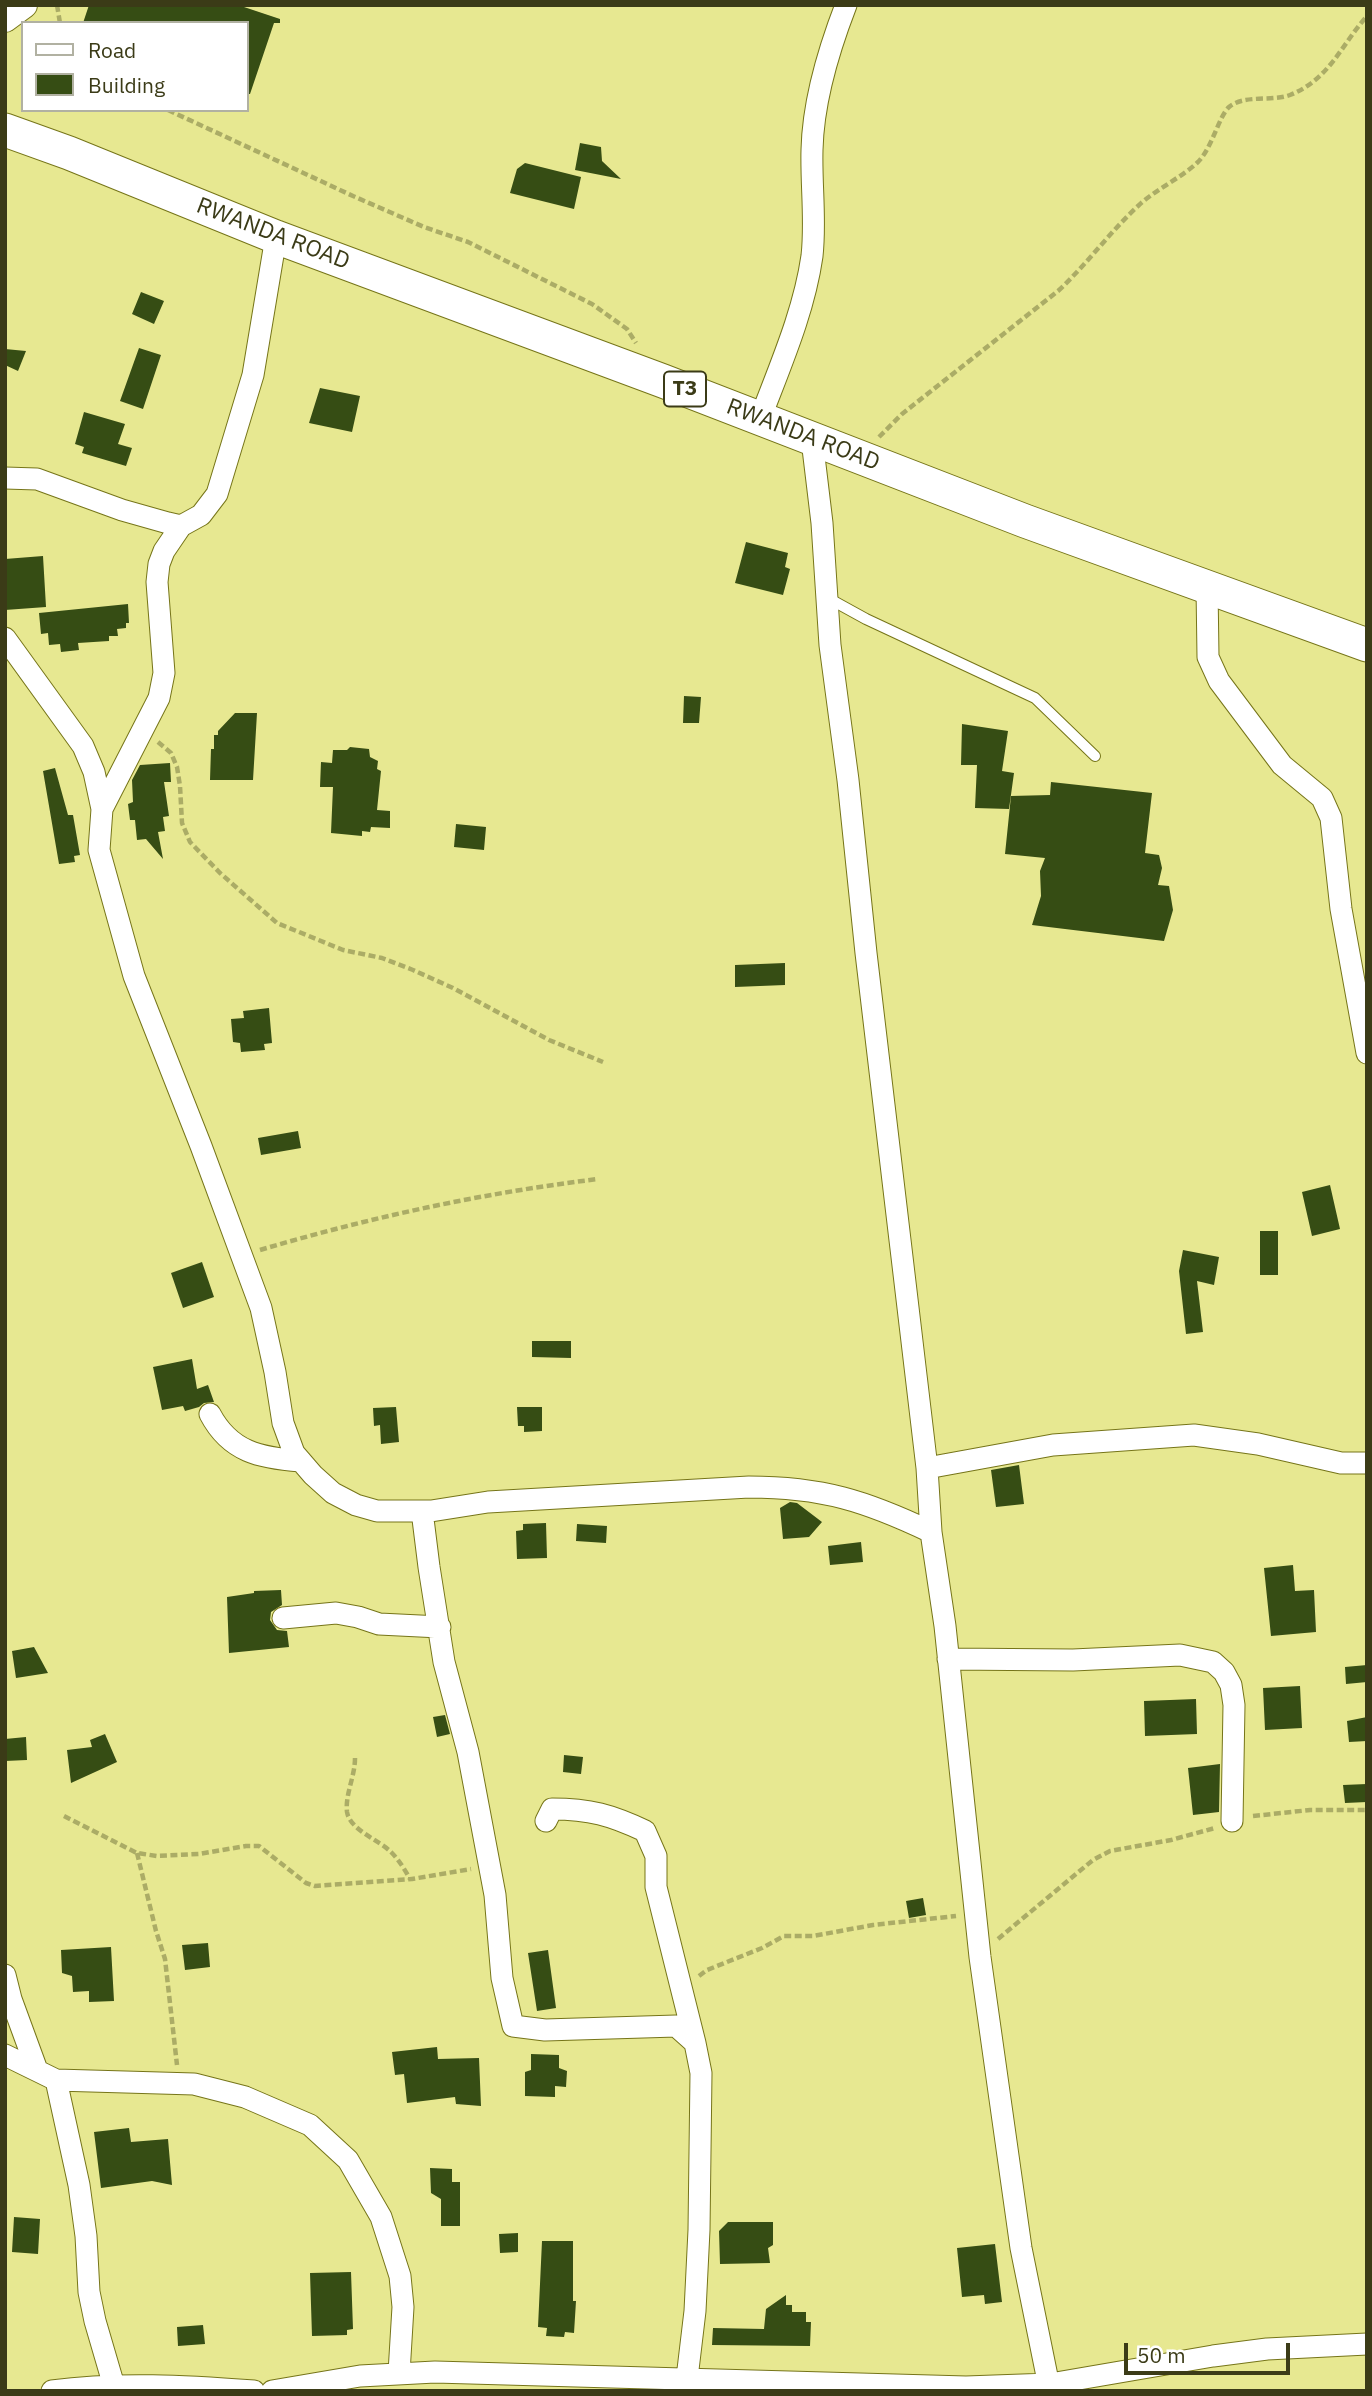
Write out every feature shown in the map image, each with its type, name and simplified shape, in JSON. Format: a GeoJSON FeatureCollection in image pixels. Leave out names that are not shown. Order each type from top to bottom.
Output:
{"type":"FeatureCollection","features":[{"type":"Feature","properties":{"kind":"highway","name":"RWANDA ROAD"},"geometry":{"type":"LineString","coordinates":[[5,130],[276,237],[663,381],[1025,521],[1367,645]]}},
{"type":"Feature","properties":{"kind":"street"},"geometry":{"type":"LineString","coordinates":[[5,19],[24,5]]}},
{"type":"Feature","properties":{"kind":"street"},"geometry":{"type":"LineString","coordinates":[[761,419],[803,301],[812,256],[813,121],[819,92],[846,5]]}},
{"type":"Feature","properties":{"kind":"street"},"geometry":{"type":"LineString","coordinates":[[102,809],[159,698],[164,673],[157,582],[159,564],[164,551],[181,526],[201,515],[216,494],[253,375],[276,237]]}},
{"type":"Feature","properties":{"kind":"street"},"geometry":{"type":"LineString","coordinates":[[812,440],[822,523],[826,597],[927,1468],[931,1532],[948,1659],[980,1957],[1021,2248],[1050,2387]]}},
{"type":"Feature","properties":{"kind":"street"},"geometry":{"type":"LineString","coordinates":[[5,478],[37,480],[122,510],[181,526]]}},
{"type":"Feature","properties":{"kind":"street"},"geometry":{"type":"LineString","coordinates":[[1207,587],[1208,657],[1219,681],[1282,765],[1322,798],[1331,818],[1341,909],[1367,1053]]}},
{"type":"Feature","properties":{"kind":"street"},"geometry":{"type":"LineString","coordinates":[[5,638],[83,746],[94,772],[102,809],[99,850],[134,976],[243,1255],[261,1308],[283,1423],[295,1453],[313,1475],[334,1493],[356,1505],[377,1511],[422,1511],[488,1502],[788,1487],[832,1494],[873,1507],[931,1532]]}},
{"type":"Feature","properties":{"kind":"street"},"geometry":{"type":"LineString","coordinates":[[210,1413],[224,1436],[241,1448],[268,1457],[301,1461]]}},
{"type":"Feature","properties":{"kind":"street"},"geometry":{"type":"LineString","coordinates":[[927,1468],[1053,1445],[1194,1436],[1258,1444],[1341,1463],[1367,1464]]}},
{"type":"Feature","properties":{"kind":"street"},"geometry":{"type":"LineString","coordinates":[[422,1511],[444,1662],[468,1752],[495,1895],[502,1978],[513,2026],[545,2030],[676,2026],[695,2043]]}},
{"type":"Feature","properties":{"kind":"street"},"geometry":{"type":"LineString","coordinates":[[283,1618],[336,1614],[390,1626],[440,1627]]}},
{"type":"Feature","properties":{"kind":"street"},"geometry":{"type":"LineString","coordinates":[[948,1659],[1073,1660],[1181,1655],[1213,1662],[1224,1672],[1231,1685],[1234,1705],[1232,1821]]}},
{"type":"Feature","properties":{"kind":"street"},"geometry":{"type":"LineString","coordinates":[[546,1821],[552,1809],[579,1809],[615,1817],[645,1831],[656,1856],[656,1886],[701,2073],[701,2188],[697,2277],[687,2378]]}},
{"type":"Feature","properties":{"kind":"street"},"geometry":{"type":"LineString","coordinates":[[5,1975],[11,1999],[47,2075],[79,2185],[86,2236],[89,2292],[114,2386]]}},
{"type":"Feature","properties":{"kind":"street"},"geometry":{"type":"LineString","coordinates":[[5,2055],[47,2075],[194,2084],[245,2097],[310,2124],[348,2160],[381,2217],[400,2277],[403,2306],[399,2373]]}},
{"type":"Feature","properties":{"kind":"street"},"geometry":{"type":"LineString","coordinates":[[272,2391],[360,2376],[399,2373],[687,2378],[966,2388],[1050,2387],[1226,2354],[1367,2344]]}},
{"type":"Feature","properties":{"kind":"street"},"geometry":{"type":"LineString","coordinates":[[52,2391],[114,2386],[254,2391]]}},
{"type":"Feature","properties":{"kind":"lane"},"geometry":{"type":"LineString","coordinates":[[826,597],[866,619],[1035,698],[1095,756]]}},
{"type":"Feature","properties":{"kind":"path"},"geometry":{"type":"LineString","coordinates":[[857,456],[902,414],[1082,269],[1118,225],[1140,204],[1200,160],[1231,104],[1273,99],[1304,88],[1319,78],[1339,56],[1367,16]]}},
{"type":"Feature","properties":{"kind":"path"},"geometry":{"type":"LineString","coordinates":[[172,112],[353,197],[468,242],[592,304],[627,329],[663,381]]}},
{"type":"Feature","properties":{"kind":"path"},"geometry":{"type":"LineString","coordinates":[[142,733],[164,745],[171,753],[177,767],[180,786],[182,823],[190,842],[220,873],[277,923],[343,950],[382,958],[443,983],[549,1040],[603,1062]]}},
{"type":"Feature","properties":{"kind":"path"},"geometry":{"type":"LineString","coordinates":[[243,1255],[338,1226],[525,1188],[598,1179]]}},
{"type":"Feature","properties":{"kind":"path"},"geometry":{"type":"LineString","coordinates":[[355,1758],[347,1815],[353,1824],[392,1853],[410,1879]]}},
{"type":"Feature","properties":{"kind":"path"},"geometry":{"type":"LineString","coordinates":[[980,1957],[1070,1878],[1110,1851],[1171,1840],[1232,1821],[1279,1811],[1367,1810]]}},
{"type":"Feature","properties":{"kind":"path"},"geometry":{"type":"LineString","coordinates":[[64,1816],[137,1853],[157,1856],[198,1854],[259,1846],[315,1886],[410,1879],[489,1865]]}},
{"type":"Feature","properties":{"kind":"path"},"geometry":{"type":"LineString","coordinates":[[137,1853],[165,1959],[180,2083]]}},
{"type":"Feature","properties":{"kind":"path"},"geometry":{"type":"LineString","coordinates":[[682,1989],[707,1970],[784,1936],[813,1936],[873,1925],[957,1916],[976,1917]]}},
{"type":"Feature","properties":{"kind":"building"},"geometry":{"type":"Polygon","coordinates":[[[89,5],[238,5],[280,19],[280,23],[274,23],[248,94],[248,21],[84,21],[89,5]]]}},
{"type":"Feature","properties":{"kind":"building"},"geometry":{"type":"Polygon","coordinates":[[[580,143],[601,147],[602,161],[621,179],[575,170],[580,143]]]}},
{"type":"Feature","properties":{"kind":"building"},"geometry":{"type":"Polygon","coordinates":[[[525,163],[581,177],[574,209],[510,193],[517,169],[525,163]]]}},
{"type":"Feature","properties":{"kind":"building"},"geometry":{"type":"Polygon","coordinates":[[[141,292],[164,301],[154,324],[132,314],[141,292]]]}},
{"type":"Feature","properties":{"kind":"building"},"geometry":{"type":"Polygon","coordinates":[[[139,348],[161,355],[143,409],[120,401],[139,348]]]}},
{"type":"Feature","properties":{"kind":"building"},"geometry":{"type":"Polygon","coordinates":[[[5,349],[26,351],[18,371],[5,365],[5,349]]]}},
{"type":"Feature","properties":{"kind":"building"},"geometry":{"type":"Polygon","coordinates":[[[320,388],[360,396],[352,432],[309,423],[320,388]]]}},
{"type":"Feature","properties":{"kind":"building"},"geometry":{"type":"Polygon","coordinates":[[[84,412],[125,424],[118,444],[132,448],[126,466],[82,453],[84,447],[75,444],[84,412]]]}},
{"type":"Feature","properties":{"kind":"building"},"geometry":{"type":"Polygon","coordinates":[[[746,542],[788,553],[785,567],[790,569],[783,595],[735,583],[746,542]]]}},
{"type":"Feature","properties":{"kind":"building"},"geometry":{"type":"Polygon","coordinates":[[[43,556],[46,607],[5,610],[5,559],[43,556]]]}},
{"type":"Feature","properties":{"kind":"building"},"geometry":{"type":"Polygon","coordinates":[[[128,604],[129,623],[126,623],[126,628],[117,629],[118,636],[109,636],[109,641],[78,643],[79,650],[61,652],[60,644],[49,645],[48,633],[41,634],[39,613],[128,604]]]}},
{"type":"Feature","properties":{"kind":"building"},"geometry":{"type":"Polygon","coordinates":[[[684,696],[701,697],[699,723],[683,723],[684,696]]]}},
{"type":"Feature","properties":{"kind":"building"},"geometry":{"type":"Polygon","coordinates":[[[235,713],[257,713],[253,780],[210,780],[214,735],[218,735],[218,731],[235,713]]]}},
{"type":"Feature","properties":{"kind":"building"},"geometry":{"type":"Polygon","coordinates":[[[962,724],[1008,731],[1002,771],[1014,773],[1009,809],[975,808],[977,765],[961,765],[962,724]]]}},
{"type":"Feature","properties":{"kind":"building"},"geometry":{"type":"Polygon","coordinates":[[[350,747],[369,749],[370,757],[378,761],[377,769],[381,771],[377,810],[390,811],[390,828],[371,827],[370,832],[362,831],[362,836],[331,833],[333,787],[320,787],[321,762],[332,763],[333,750],[347,750],[350,747]]]}},
{"type":"Feature","properties":{"kind":"building"},"geometry":{"type":"Polygon","coordinates":[[[170,763],[171,782],[164,782],[169,816],[163,817],[165,831],[158,832],[163,859],[146,839],[137,840],[135,820],[130,820],[128,804],[133,802],[132,780],[140,765],[170,763]]]}},
{"type":"Feature","properties":{"kind":"building"},"geometry":{"type":"Polygon","coordinates":[[[55,768],[68,815],[73,815],[80,855],[74,856],[75,862],[59,864],[43,771],[55,768]]]}},
{"type":"Feature","properties":{"kind":"building"},"geometry":{"type":"Polygon","coordinates":[[[1051,782],[1152,793],[1145,853],[1159,855],[1162,868],[1158,885],[1169,886],[1173,910],[1164,941],[1032,925],[1041,896],[1040,871],[1045,858],[1005,854],[1011,796],[1050,795],[1051,782]]]}},
{"type":"Feature","properties":{"kind":"building"},"geometry":{"type":"Polygon","coordinates":[[[456,824],[486,827],[484,850],[454,847],[456,824]]]}},
{"type":"Feature","properties":{"kind":"building"},"geometry":{"type":"Polygon","coordinates":[[[785,963],[785,985],[735,987],[735,965],[785,963]]]}},
{"type":"Feature","properties":{"kind":"building"},"geometry":{"type":"Polygon","coordinates":[[[269,1008],[272,1043],[264,1044],[265,1050],[241,1052],[240,1043],[233,1042],[231,1019],[244,1018],[243,1011],[269,1008]]]}},
{"type":"Feature","properties":{"kind":"building"},"geometry":{"type":"Polygon","coordinates":[[[298,1131],[301,1148],[261,1155],[258,1138],[298,1131]]]}},
{"type":"Feature","properties":{"kind":"building"},"geometry":{"type":"Polygon","coordinates":[[[1330,1185],[1340,1229],[1312,1236],[1302,1192],[1330,1185]]]}},
{"type":"Feature","properties":{"kind":"building"},"geometry":{"type":"Polygon","coordinates":[[[1260,1231],[1278,1231],[1278,1275],[1260,1275],[1260,1231]]]}},
{"type":"Feature","properties":{"kind":"building"},"geometry":{"type":"Polygon","coordinates":[[[1183,1250],[1219,1257],[1214,1285],[1197,1281],[1203,1332],[1186,1334],[1179,1271],[1183,1250]]]}},
{"type":"Feature","properties":{"kind":"building"},"geometry":{"type":"Polygon","coordinates":[[[202,1262],[214,1297],[183,1308],[171,1273],[202,1262]]]}},
{"type":"Feature","properties":{"kind":"building"},"geometry":{"type":"Polygon","coordinates":[[[532,1341],[571,1341],[571,1358],[532,1357],[532,1341]]]}},
{"type":"Feature","properties":{"kind":"building"},"geometry":{"type":"Polygon","coordinates":[[[192,1359],[197,1389],[208,1385],[214,1402],[185,1411],[183,1406],[162,1410],[153,1367],[192,1359]]]}},
{"type":"Feature","properties":{"kind":"building"},"geometry":{"type":"Polygon","coordinates":[[[396,1407],[399,1442],[381,1444],[380,1425],[374,1426],[373,1408],[396,1407]]]}},
{"type":"Feature","properties":{"kind":"building"},"geometry":{"type":"Polygon","coordinates":[[[517,1407],[542,1407],[542,1431],[524,1432],[524,1426],[518,1426],[517,1407]]]}},
{"type":"Feature","properties":{"kind":"building"},"geometry":{"type":"Polygon","coordinates":[[[1019,1465],[1024,1504],[996,1507],[991,1470],[1019,1465]]]}},
{"type":"Feature","properties":{"kind":"building"},"geometry":{"type":"Polygon","coordinates":[[[790,1502],[797,1503],[822,1522],[809,1537],[783,1539],[780,1508],[790,1502]]]}},
{"type":"Feature","properties":{"kind":"building"},"geometry":{"type":"Polygon","coordinates":[[[546,1523],[547,1558],[517,1559],[516,1531],[523,1530],[523,1524],[546,1523]]]}},
{"type":"Feature","properties":{"kind":"building"},"geometry":{"type":"Polygon","coordinates":[[[577,1524],[607,1526],[606,1543],[576,1541],[577,1524]]]}},
{"type":"Feature","properties":{"kind":"building"},"geometry":{"type":"Polygon","coordinates":[[[861,1542],[863,1562],[830,1565],[828,1546],[861,1542]]]}},
{"type":"Feature","properties":{"kind":"building"},"geometry":{"type":"Polygon","coordinates":[[[1293,1565],[1295,1591],[1314,1590],[1316,1632],[1271,1636],[1264,1568],[1293,1565]]]}},
{"type":"Feature","properties":{"kind":"building"},"geometry":{"type":"Polygon","coordinates":[[[281,1590],[282,1605],[271,1612],[270,1620],[277,1630],[287,1631],[289,1647],[229,1653],[227,1597],[254,1591],[281,1590]]]}},
{"type":"Feature","properties":{"kind":"building"},"geometry":{"type":"Polygon","coordinates":[[[34,1647],[48,1673],[16,1678],[12,1651],[34,1647]]]}},
{"type":"Feature","properties":{"kind":"building"},"geometry":{"type":"Polygon","coordinates":[[[1367,1665],[1367,1682],[1346,1684],[1345,1667],[1367,1665]]]}},
{"type":"Feature","properties":{"kind":"building"},"geometry":{"type":"Polygon","coordinates":[[[1300,1686],[1302,1728],[1265,1730],[1263,1688],[1300,1686]]]}},
{"type":"Feature","properties":{"kind":"building"},"geometry":{"type":"Polygon","coordinates":[[[1196,1699],[1197,1734],[1145,1736],[1144,1701],[1196,1699]]]}},
{"type":"Feature","properties":{"kind":"building"},"geometry":{"type":"Polygon","coordinates":[[[445,1715],[450,1734],[437,1737],[433,1717],[445,1715]]]}},
{"type":"Feature","properties":{"kind":"building"},"geometry":{"type":"Polygon","coordinates":[[[1367,1717],[1367,1741],[1349,1742],[1347,1721],[1367,1717]]]}},
{"type":"Feature","properties":{"kind":"building"},"geometry":{"type":"Polygon","coordinates":[[[105,1734],[117,1762],[71,1783],[67,1750],[92,1747],[90,1740],[105,1734]]]}},
{"type":"Feature","properties":{"kind":"building"},"geometry":{"type":"Polygon","coordinates":[[[26,1737],[27,1760],[5,1761],[5,1739],[26,1737]]]}},
{"type":"Feature","properties":{"kind":"building"},"geometry":{"type":"Polygon","coordinates":[[[564,1755],[583,1757],[581,1774],[563,1772],[564,1755]]]}},
{"type":"Feature","properties":{"kind":"building"},"geometry":{"type":"Polygon","coordinates":[[[1220,1764],[1219,1812],[1193,1815],[1188,1768],[1220,1764]]]}},
{"type":"Feature","properties":{"kind":"building"},"geometry":{"type":"Polygon","coordinates":[[[1367,1784],[1367,1802],[1345,1803],[1343,1785],[1367,1784]]]}},
{"type":"Feature","properties":{"kind":"building"},"geometry":{"type":"Polygon","coordinates":[[[923,1898],[926,1915],[909,1918],[906,1901],[923,1898]]]}},
{"type":"Feature","properties":{"kind":"building"},"geometry":{"type":"Polygon","coordinates":[[[208,1943],[210,1967],[185,1970],[182,1945],[208,1943]]]}},
{"type":"Feature","properties":{"kind":"building"},"geometry":{"type":"Polygon","coordinates":[[[111,1947],[114,2001],[89,2002],[89,1991],[73,1992],[72,1976],[62,1973],[61,1950],[111,1947]]]}},
{"type":"Feature","properties":{"kind":"building"},"geometry":{"type":"Polygon","coordinates":[[[548,1950],[556,2008],[537,2011],[528,1953],[548,1950]]]}},
{"type":"Feature","properties":{"kind":"building"},"geometry":{"type":"Polygon","coordinates":[[[437,2047],[438,2059],[479,2058],[481,2106],[456,2104],[455,2097],[407,2103],[404,2074],[395,2075],[392,2052],[437,2047]]]}},
{"type":"Feature","properties":{"kind":"building"},"geometry":{"type":"Polygon","coordinates":[[[531,2054],[559,2055],[559,2068],[567,2071],[566,2087],[555,2086],[555,2097],[525,2096],[525,2072],[531,2070],[531,2054]]]}},
{"type":"Feature","properties":{"kind":"building"},"geometry":{"type":"Polygon","coordinates":[[[129,2128],[131,2142],[168,2139],[172,2185],[152,2181],[101,2188],[94,2132],[129,2128]]]}},
{"type":"Feature","properties":{"kind":"building"},"geometry":{"type":"Polygon","coordinates":[[[430,2168],[452,2169],[452,2182],[460,2182],[460,2226],[441,2226],[441,2199],[431,2193],[430,2168]]]}},
{"type":"Feature","properties":{"kind":"building"},"geometry":{"type":"Polygon","coordinates":[[[14,2217],[40,2219],[38,2254],[12,2252],[14,2217]]]}},
{"type":"Feature","properties":{"kind":"building"},"geometry":{"type":"Polygon","coordinates":[[[728,2222],[773,2222],[773,2245],[768,2248],[770,2263],[720,2264],[719,2231],[728,2222]]]}},
{"type":"Feature","properties":{"kind":"building"},"geometry":{"type":"Polygon","coordinates":[[[518,2233],[518,2252],[500,2253],[499,2234],[518,2233]]]}},
{"type":"Feature","properties":{"kind":"building"},"geometry":{"type":"Polygon","coordinates":[[[542,2241],[573,2241],[573,2301],[576,2301],[574,2333],[565,2332],[564,2337],[546,2336],[547,2328],[538,2327],[542,2241]]]}},
{"type":"Feature","properties":{"kind":"building"},"geometry":{"type":"Polygon","coordinates":[[[995,2244],[1002,2302],[985,2304],[984,2295],[962,2297],[957,2248],[995,2244]]]}},
{"type":"Feature","properties":{"kind":"building"},"geometry":{"type":"Polygon","coordinates":[[[351,2272],[353,2329],[347,2330],[347,2335],[312,2336],[310,2273],[351,2272]]]}},
{"type":"Feature","properties":{"kind":"building"},"geometry":{"type":"Polygon","coordinates":[[[786,2295],[786,2305],[792,2305],[792,2312],[806,2312],[806,2322],[811,2322],[810,2346],[712,2345],[713,2328],[764,2329],[766,2309],[786,2295]]]}},
{"type":"Feature","properties":{"kind":"building"},"geometry":{"type":"Polygon","coordinates":[[[203,2325],[205,2344],[178,2346],[177,2327],[203,2325]]]}}]}
